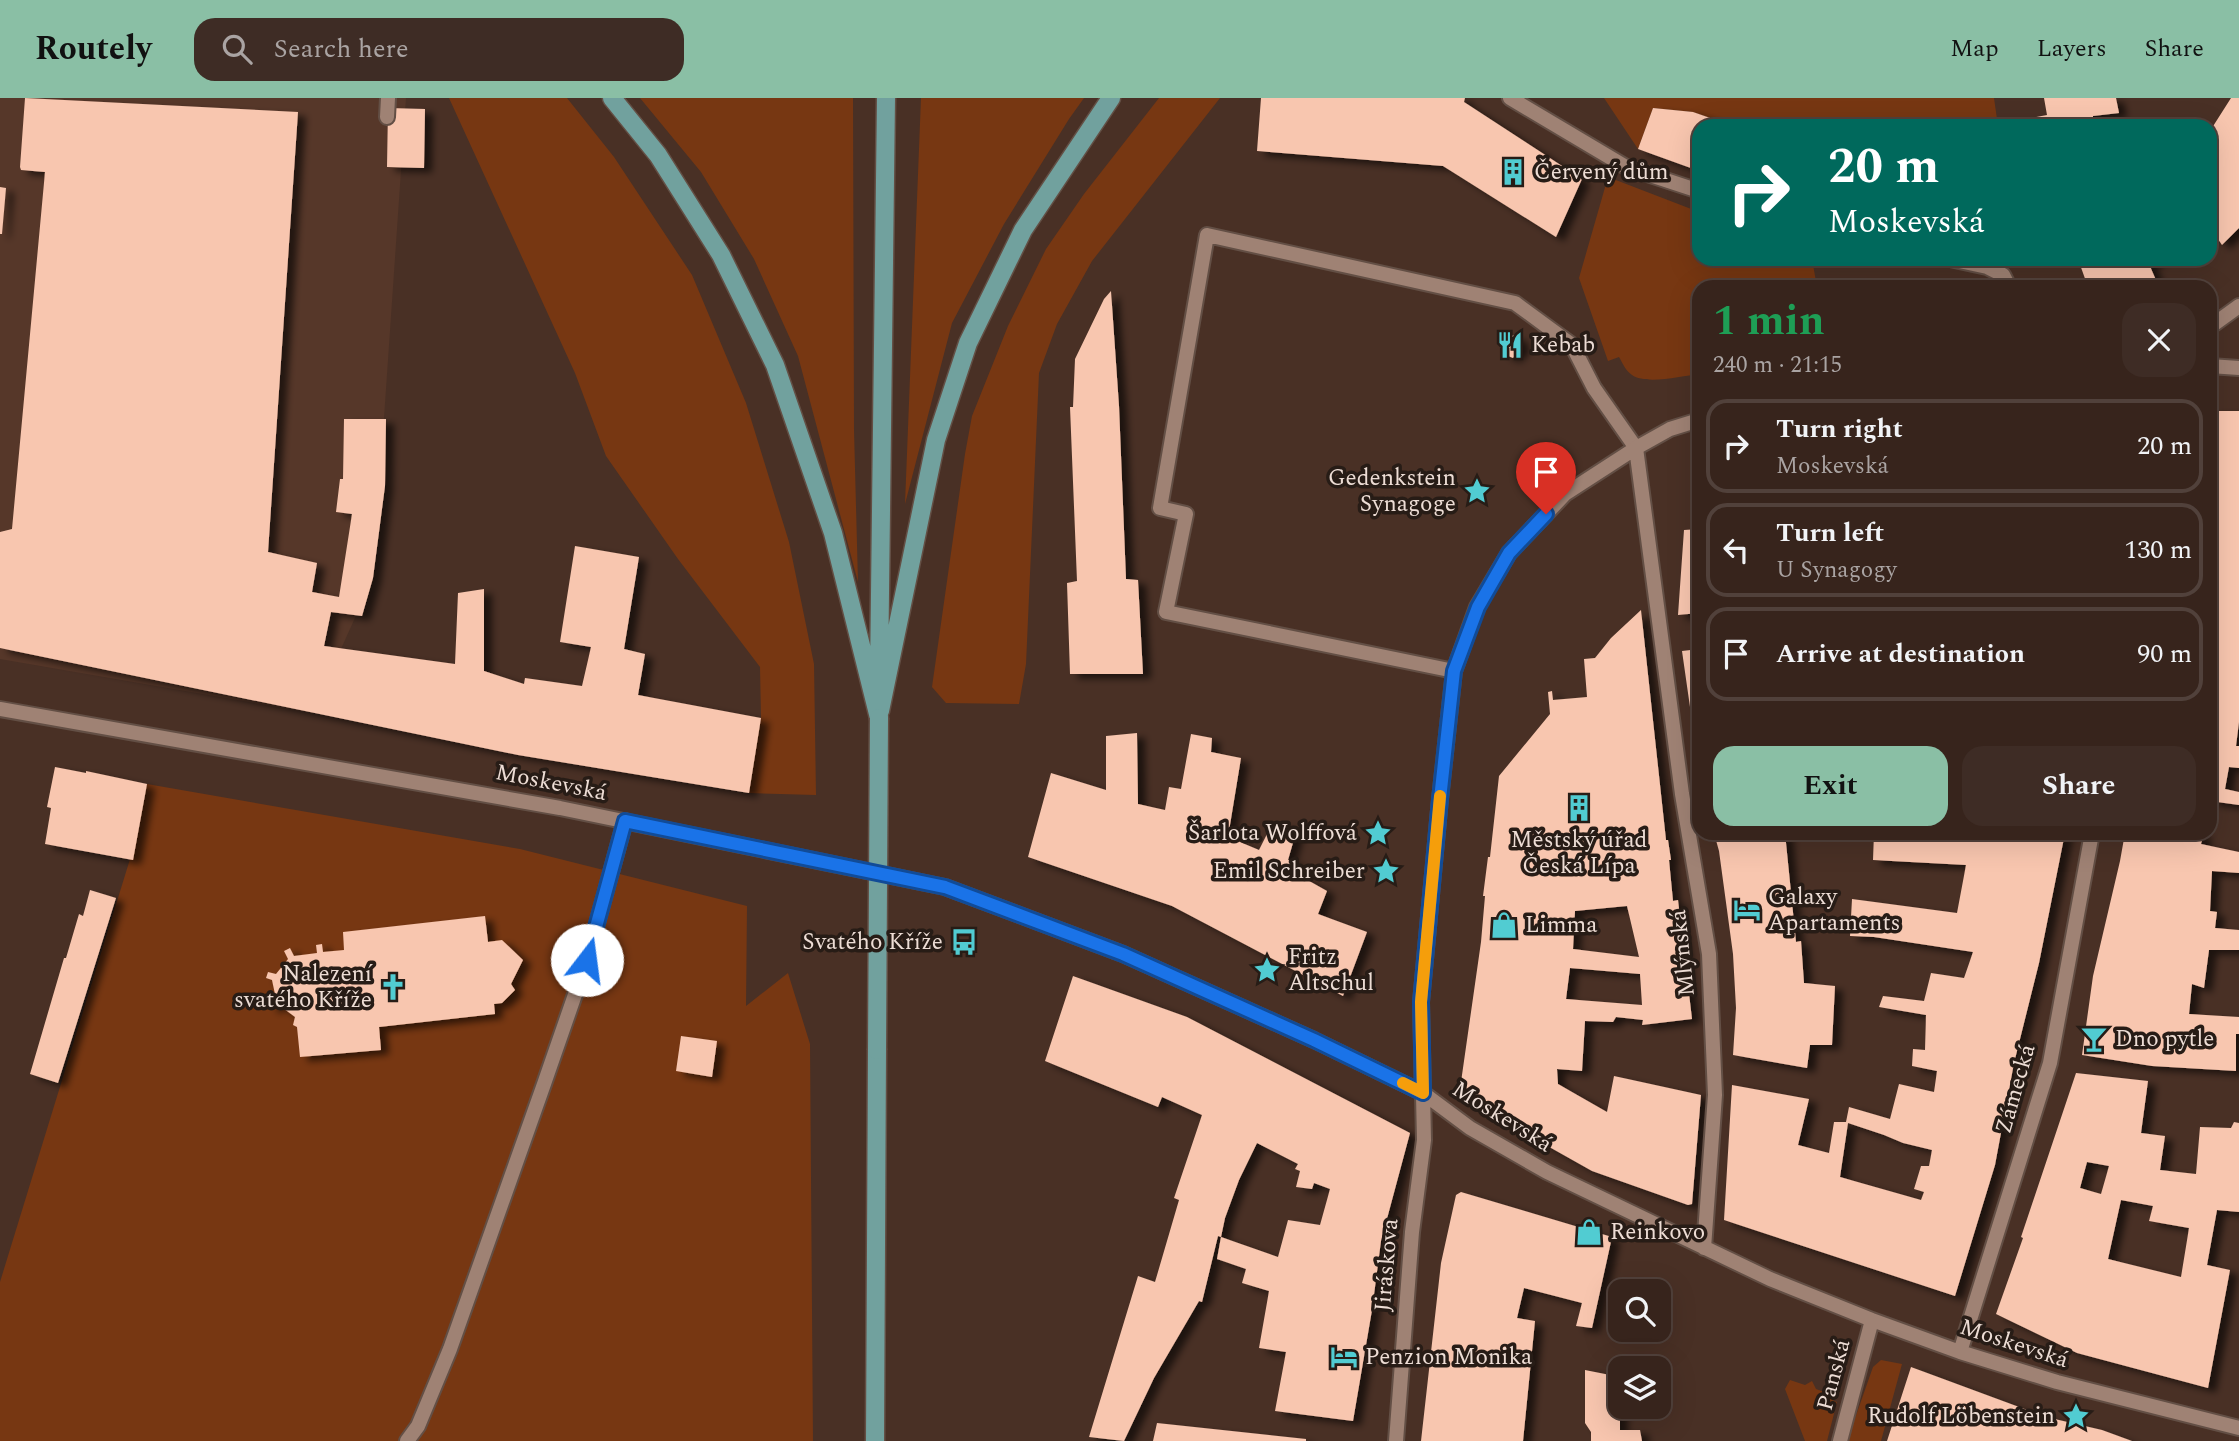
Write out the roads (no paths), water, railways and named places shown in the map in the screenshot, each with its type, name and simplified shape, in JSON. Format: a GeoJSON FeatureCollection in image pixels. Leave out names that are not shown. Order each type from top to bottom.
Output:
{"type":"FeatureCollection","features":[{"type":"Feature","properties":{"kind":"main road"},"geometry":{"type":"LineString","coordinates":[[612,98],[658,155],[721,254],[775,365],[833,533],[879,718]]}},
{"type":"Feature","properties":{"kind":"main road"},"geometry":{"type":"LineString","coordinates":[[875,1441],[886,98]]}},
{"type":"Feature","properties":{"kind":"main road"},"geometry":{"type":"LineString","coordinates":[[879,718],[936,440],[968,343],[1023,230],[1111,98]]}},
{"type":"Feature","properties":{"kind":"street"},"geometry":{"type":"LineString","coordinates":[[387,117],[388,98]]}},
{"type":"Feature","properties":{"kind":"street"},"geometry":{"type":"LineString","coordinates":[[1510,98],[1626,167],[1692,189]]}},
{"type":"Feature","properties":{"kind":"street"},"geometry":{"type":"LineString","coordinates":[[1454,671],[1166,612],[1186,514],[1160,508],[1207,235],[1516,303],[1572,345],[1594,388],[1636,447]]}},
{"type":"Feature","properties":{"kind":"street"},"geometry":{"type":"LineString","coordinates":[[1982,266],[2003,275],[2006,280]]}},
{"type":"Feature","properties":{"kind":"street"},"geometry":{"type":"LineString","coordinates":[[2217,322],[2239,306]]}},
{"type":"Feature","properties":{"kind":"street"},"geometry":{"type":"LineString","coordinates":[[2217,366],[2239,368]]}},
{"type":"Feature","properties":{"kind":"street","name":"Jiráskova"},"geometry":{"type":"LineString","coordinates":[[1396,1441],[1412,1232],[1424,1140],[1421,1002],[1454,671],[1478,607],[1509,553],[1565,494],[1636,447],[1670,429],[1692,423]]}},
{"type":"Feature","properties":{"kind":"street","name":"Mlýnská"},"geometry":{"type":"LineString","coordinates":[[1636,447],[1682,794],[1709,954],[1714,1095],[1704,1248]]}},
{"type":"Feature","properties":{"kind":"street","name":"Moskevská"},"geometry":{"type":"LineString","coordinates":[[0,709],[247,751],[625,821],[945,887],[1123,954],[1314,1040],[1423,1093],[1470,1128],[1547,1172],[1770,1279],[1960,1352],[2057,1382],[2239,1428]]}},
{"type":"Feature","properties":{"kind":"street"},"geometry":{"type":"LineString","coordinates":[[407,1441],[418,1426],[450,1349],[549,1071],[587,960],[625,821]]}},
{"type":"Feature","properties":{"kind":"street","name":"Zámecká"},"geometry":{"type":"LineString","coordinates":[[1960,1352],[2050,1063],[2091,840]]}},
{"type":"Feature","properties":{"kind":"street","name":"Panská"},"geometry":{"type":"LineString","coordinates":[[1840,1441],[1872,1320]]}},
{"type":"Feature","properties":{"kind":"place","name":"Červený dům"},"geometry":{"type":"Point","coordinates":[1513,172]}},
{"type":"Feature","properties":{"kind":"place","name":"Kebab"},"geometry":{"type":"Point","coordinates":[1510,345]}},
{"type":"Feature","properties":{"kind":"place","name":"Gedenkstein Synagoge"},"geometry":{"type":"Point","coordinates":[1477,491]}},
{"type":"Feature","properties":{"kind":"place","name":"Městský úřad Česká Lípa"},"geometry":{"type":"Point","coordinates":[1579,808]}},
{"type":"Feature","properties":{"kind":"place","name":"Šarlota Wolffová"},"geometry":{"type":"Point","coordinates":[1378,833]}},
{"type":"Feature","properties":{"kind":"place","name":"Emil Schreiber"},"geometry":{"type":"Point","coordinates":[1386,871]}},
{"type":"Feature","properties":{"kind":"place","name":"Galaxy Apartaments"},"geometry":{"type":"Point","coordinates":[1747,910]}},
{"type":"Feature","properties":{"kind":"place","name":"Limma"},"geometry":{"type":"Point","coordinates":[1504,925]}},
{"type":"Feature","properties":{"kind":"place","name":"Svatého Kříže"},"geometry":{"type":"Point","coordinates":[964,942]}},
{"type":"Feature","properties":{"kind":"place","name":"Fritz Altschul"},"geometry":{"type":"Point","coordinates":[1267,970]}},
{"type":"Feature","properties":{"kind":"place","name":"Nalezení svatého Kříže"},"geometry":{"type":"Point","coordinates":[393,987]}},
{"type":"Feature","properties":{"kind":"place","name":"Dno pytle"},"geometry":{"type":"Point","coordinates":[2094,1039]}},
{"type":"Feature","properties":{"kind":"place","name":"Reinkovo"},"geometry":{"type":"Point","coordinates":[1589,1232]}},
{"type":"Feature","properties":{"kind":"place","name":"Penzion Monika"},"geometry":{"type":"Point","coordinates":[1344,1357]}},
{"type":"Feature","properties":{"kind":"place","name":"Rudolf Löbenstein"},"geometry":{"type":"Point","coordinates":[2076,1416]}}]}
